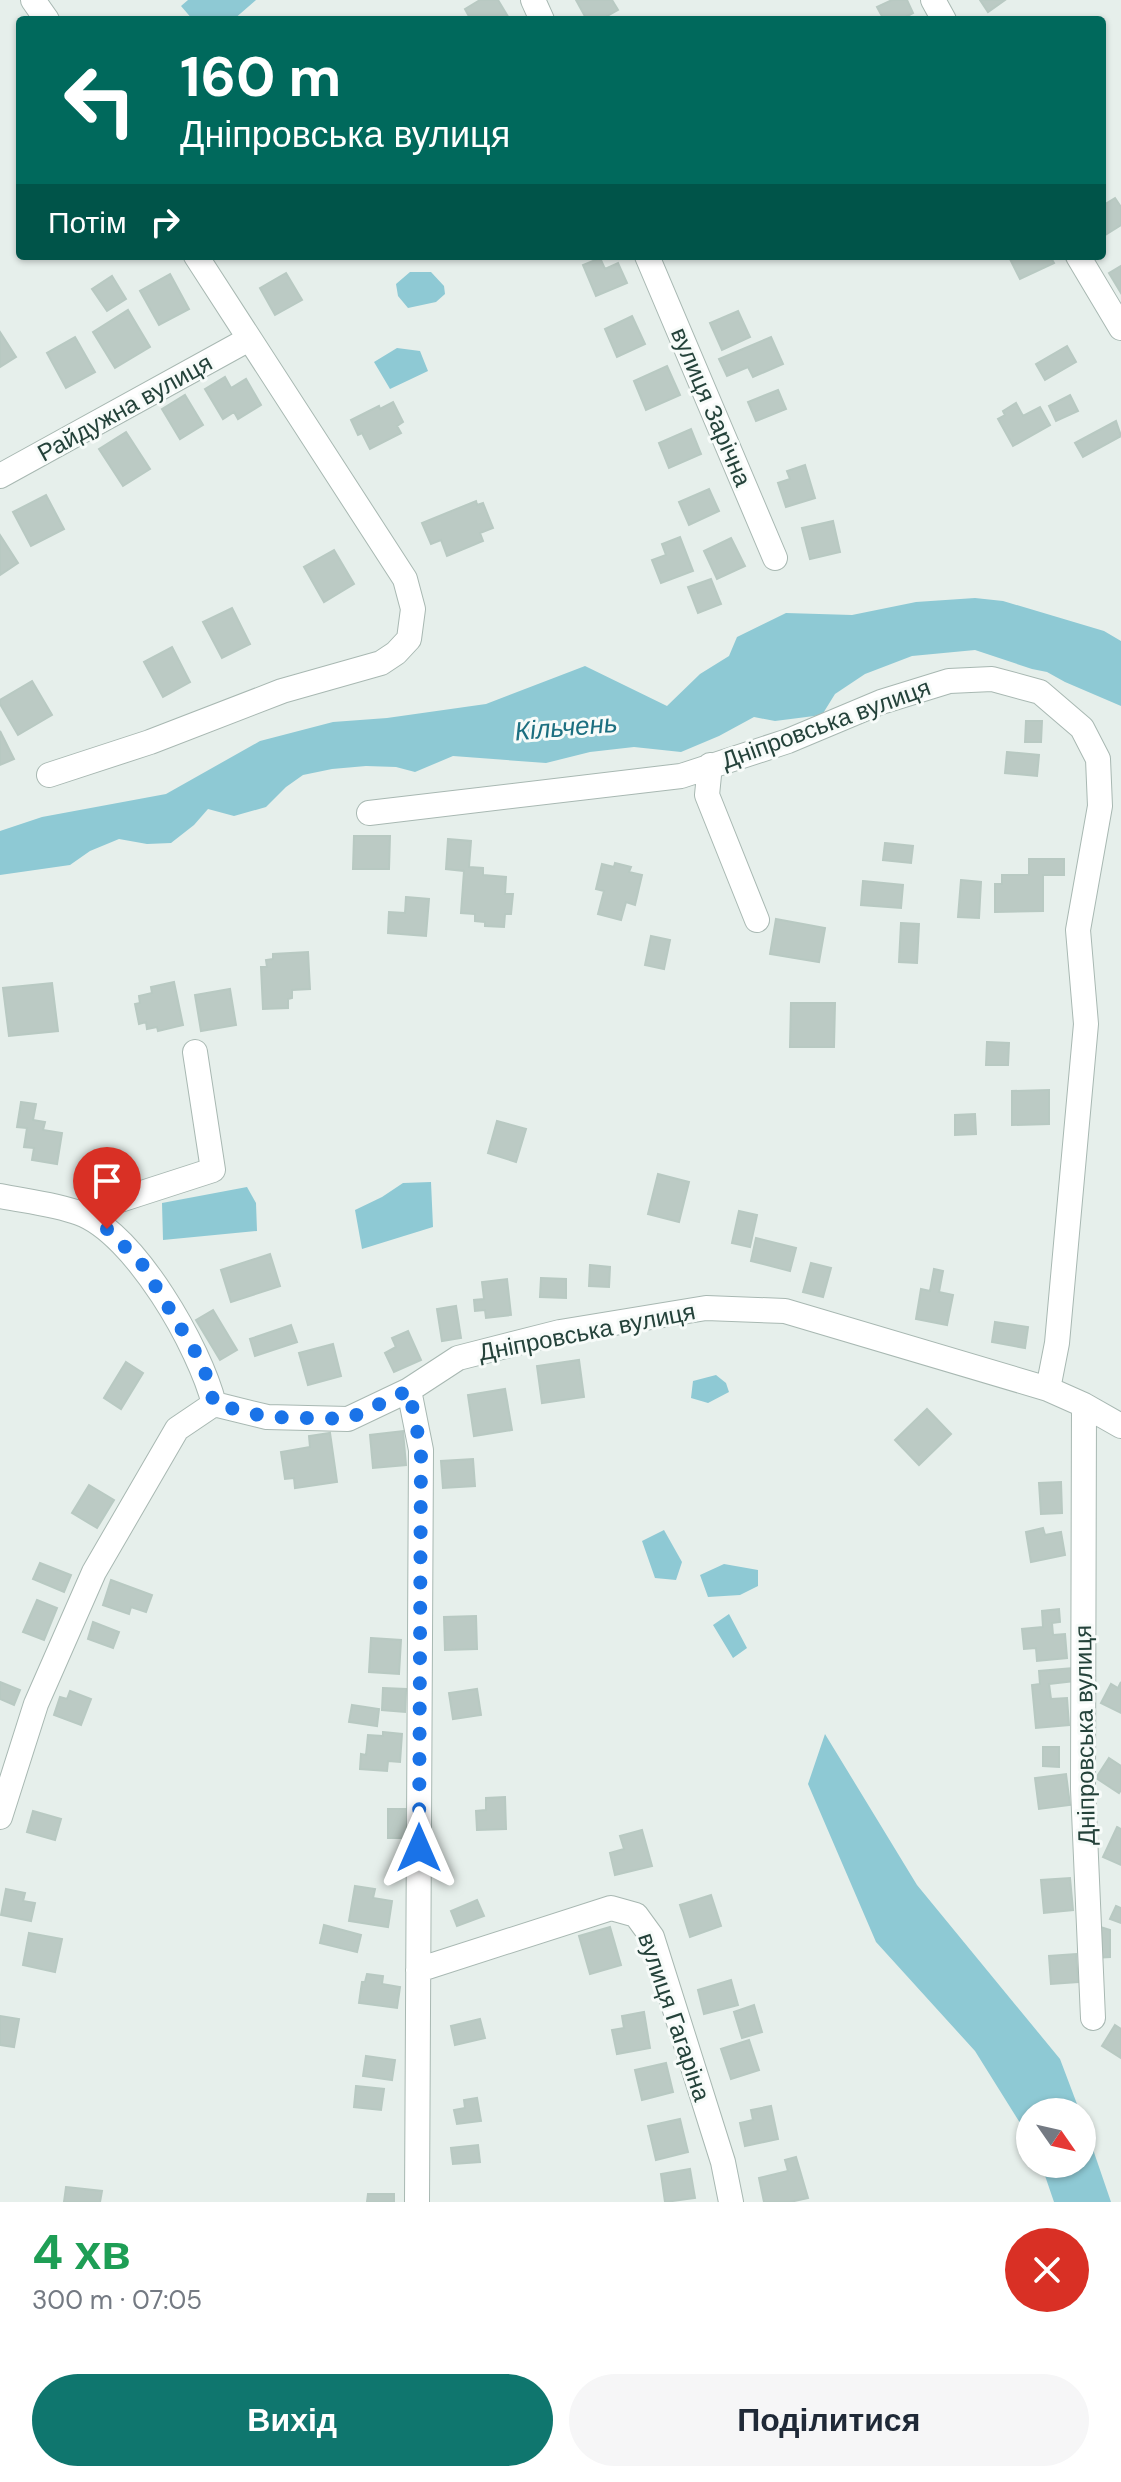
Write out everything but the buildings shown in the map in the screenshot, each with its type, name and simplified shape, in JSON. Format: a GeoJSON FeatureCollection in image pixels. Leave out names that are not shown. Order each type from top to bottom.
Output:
{"type":"FeatureCollection","features":[{"type":"Feature","properties":{"kind":"street"},"geometry":{"type":"LineString","coordinates":[[49,775],[150,742],[282,691],[381,663],[409,639],[413,609],[405,579],[199,260]]}},
{"type":"Feature","properties":{"kind":"street","name":"вулиця Зарічна"},"geometry":{"type":"LineString","coordinates":[[649,260],[775,558]]}},
{"type":"Feature","properties":{"kind":"street"},"geometry":{"type":"LineString","coordinates":[[1080,260],[1121,328]]}},
{"type":"Feature","properties":{"kind":"street","name":"Райдужна вулиця"},"geometry":{"type":"LineString","coordinates":[[0,476],[249,339]]}},
{"type":"Feature","properties":{"kind":"street","name":"Дніпровська вулиця"},"geometry":{"type":"LineString","coordinates":[[369,813],[681,776],[788,741],[881,702],[949,681],[992,679],[1040,692],[1082,728],[1098,759],[1100,806],[1078,930],[1086,1024],[1057,1343],[1048,1389]]}},
{"type":"Feature","properties":{"kind":"street"},"geometry":{"type":"LineString","coordinates":[[710,765],[707,795],[757,920]]}},
{"type":"Feature","properties":{"kind":"street"},"geometry":{"type":"LineString","coordinates":[[80,1213],[213,1170],[195,1052]]}},
{"type":"Feature","properties":{"kind":"street"},"geometry":{"type":"LineString","coordinates":[[0,1196],[80,1213],[107,1229],[142,1264],[196,1353],[208,1379],[214,1404],[177,1429],[94,1572],[36,1704],[0,1817]]}},
{"type":"Feature","properties":{"kind":"street","name":"Дніпровська вулиця"},"geometry":{"type":"LineString","coordinates":[[214,1404],[267,1417],[348,1419],[409,1390],[458,1358],[560,1332],[706,1308],[785,1311],[1048,1389],[1121,1426]]}},
{"type":"Feature","properties":{"kind":"street"},"geometry":{"type":"LineString","coordinates":[[409,1390],[421,1450],[417,2202]]}},
{"type":"Feature","properties":{"kind":"street","name":"Дніпровська вулиця"},"geometry":{"type":"LineString","coordinates":[[1084,1405],[1083,1789],[1093,2018]]}},
{"type":"Feature","properties":{"kind":"street","name":"вулиця Гагаріна"},"geometry":{"type":"LineString","coordinates":[[418,1970],[611,1908],[636,1915],[652,1937],[723,2162],[731,2202]]}},
{"type":"Feature","properties":{"kind":"water"},"geometry":{"type":"Polygon","coordinates":[[[188,0],[256,0],[238,16],[190,16],[181,6],[188,0]]]}},
{"type":"Feature","properties":{"kind":"water"},"geometry":{"type":"Polygon","coordinates":[[[410,272],[431,272],[444,286],[445,294],[436,302],[408,308],[398,296],[396,284],[410,272]]]}},
{"type":"Feature","properties":{"kind":"water"},"geometry":{"type":"Polygon","coordinates":[[[397,348],[420,351],[428,371],[390,389],[374,362],[397,348]]]}},
{"type":"Feature","properties":{"kind":"water","name":"Кільчень"},"geometry":{"type":"Polygon","coordinates":[[[975,598],[1003,601],[1104,631],[1121,641],[1121,706],[1047,672],[975,650],[912,656],[865,674],[835,694],[822,715],[775,721],[754,717],[681,752],[634,747],[590,752],[546,763],[453,756],[415,772],[396,767],[332,769],[303,775],[266,807],[234,816],[208,809],[171,843],[147,844],[119,839],[90,851],[70,865],[0,875],[0,831],[42,817],[166,794],[260,741],[333,722],[486,704],[585,666],[667,706],[700,674],[729,656],[737,637],[786,613],[852,615],[916,602],[975,598]]]}},
{"type":"Feature","properties":{"kind":"water"},"geometry":{"type":"Polygon","coordinates":[[[431,1182],[433,1227],[362,1249],[355,1210],[403,1183],[431,1182]]]}},
{"type":"Feature","properties":{"kind":"water"},"geometry":{"type":"Polygon","coordinates":[[[247,1187],[256,1203],[257,1231],[163,1240],[162,1203],[247,1187]]]}},
{"type":"Feature","properties":{"kind":"water"},"geometry":{"type":"Polygon","coordinates":[[[716,1375],[726,1383],[729,1392],[708,1403],[691,1398],[693,1381],[716,1375]]]}},
{"type":"Feature","properties":{"kind":"water"},"geometry":{"type":"Polygon","coordinates":[[[664,1530],[682,1562],[676,1580],[655,1578],[642,1541],[664,1530]]]}},
{"type":"Feature","properties":{"kind":"water"},"geometry":{"type":"Polygon","coordinates":[[[724,1564],[758,1570],[758,1586],[740,1595],[708,1597],[700,1575],[724,1564]]]}},
{"type":"Feature","properties":{"kind":"water"},"geometry":{"type":"Polygon","coordinates":[[[729,1614],[747,1648],[733,1658],[713,1625],[729,1614]]]}},
{"type":"Feature","properties":{"kind":"water"},"geometry":{"type":"Polygon","coordinates":[[[825,1734],[917,1885],[1060,2059],[1075,2098],[1016,2098],[1016,2117],[975,2051],[876,1942],[808,1784],[825,1734]]]}},
{"type":"Feature","properties":{"kind":"water"},"geometry":{"type":"Polygon","coordinates":[[[1096,2159],[1111,2202],[1054,2202],[1046,2178],[1096,2178],[1096,2159]]]}},
{"type":"Feature","properties":{"kind":"route"},"geometry":{"type":"LineString","coordinates":[[107,1229],[142,1264],[196,1353],[208,1379],[214,1404],[267,1417],[348,1419],[409,1390],[421,1450],[419,1848]]}}]}
